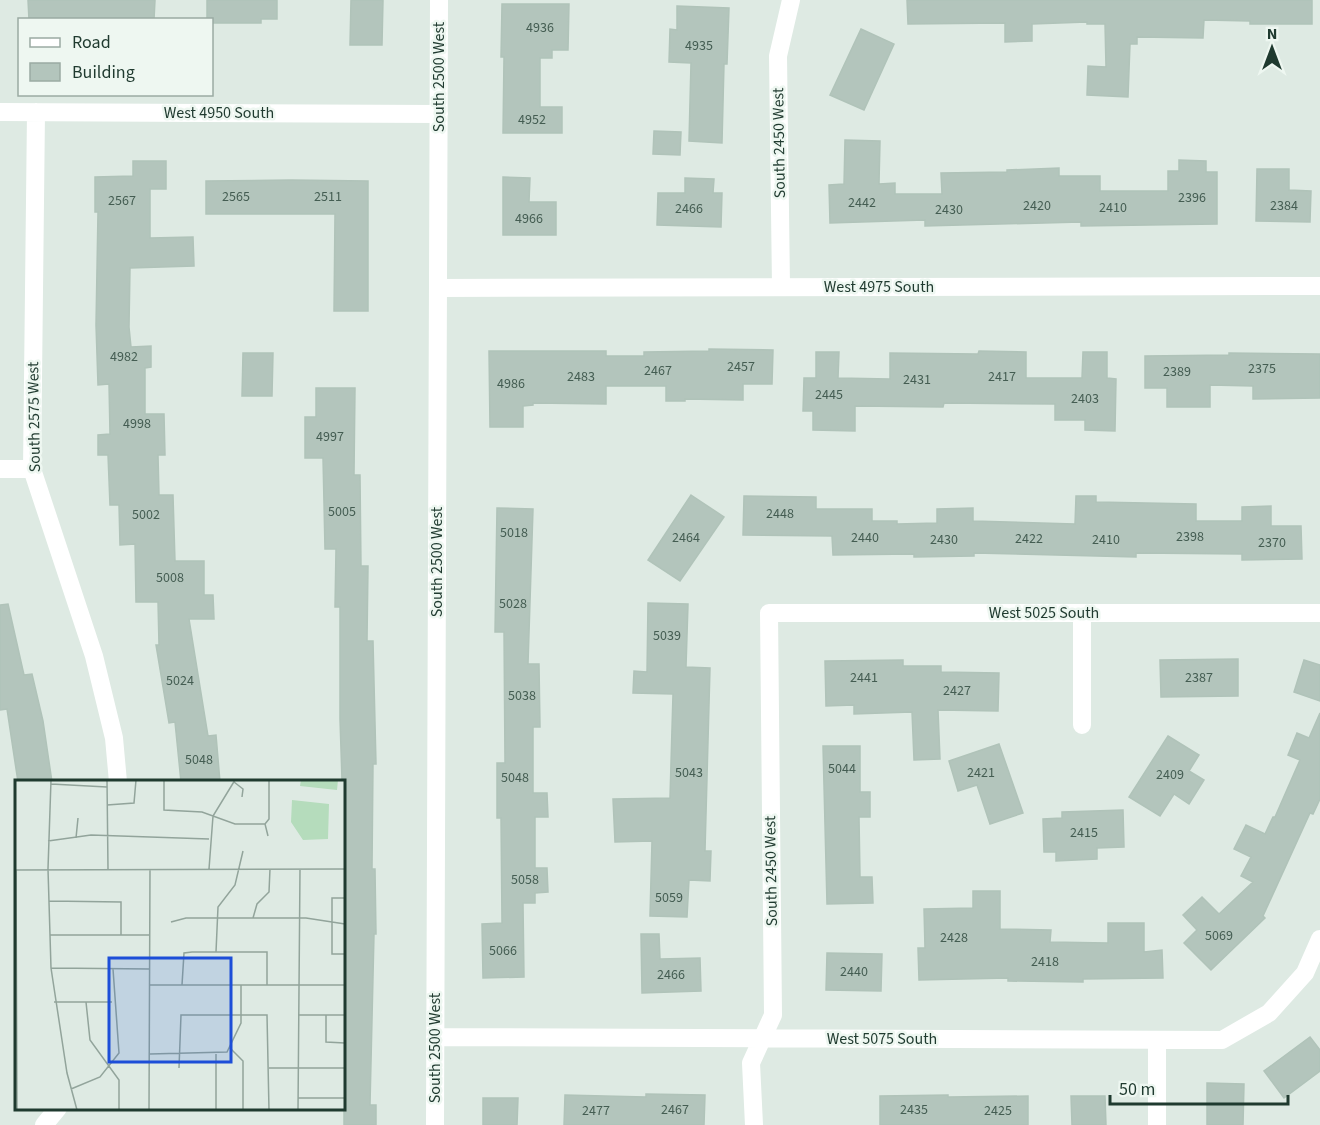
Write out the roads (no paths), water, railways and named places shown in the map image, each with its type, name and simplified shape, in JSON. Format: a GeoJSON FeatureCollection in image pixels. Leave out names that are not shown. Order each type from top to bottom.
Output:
{"type":"FeatureCollection","features":[{"type":"Feature","properties":{"kind":"street","name":"South 2500 West"},"geometry":{"type":"LineString","coordinates":[[435,1125],[439,0]]}},
{"type":"Feature","properties":{"kind":"street","name":"South 2450 West"},"geometry":{"type":"LineString","coordinates":[[781,287],[778,56],[791,0]]}},
{"type":"Feature","properties":{"kind":"street","name":"West 4950 South"},"geometry":{"type":"LineString","coordinates":[[0,112],[439,114]]}},
{"type":"Feature","properties":{"kind":"street","name":"South 2575 West"},"geometry":{"type":"LineString","coordinates":[[36,112],[32,469],[94,656],[114,738],[118,780]]}},
{"type":"Feature","properties":{"kind":"street","name":"West 4975 South"},"geometry":{"type":"LineString","coordinates":[[438,288],[1320,286]]}},
{"type":"Feature","properties":{"kind":"street"},"geometry":{"type":"LineString","coordinates":[[0,469],[32,469]]}},
{"type":"Feature","properties":{"kind":"street","name":"South 2450 West"},"geometry":{"type":"LineString","coordinates":[[754,1125],[752,1063],[773,1015],[769,613]]}},
{"type":"Feature","properties":{"kind":"street","name":"West 5025 South"},"geometry":{"type":"LineString","coordinates":[[769,613],[1320,613]]}},
{"type":"Feature","properties":{"kind":"street"},"geometry":{"type":"LineString","coordinates":[[1082,613],[1082,725]]}},
{"type":"Feature","properties":{"kind":"street","name":"West 5075 South"},"geometry":{"type":"LineString","coordinates":[[435,1037],[1222,1040],[1269,1013],[1312,977],[1320,939]]}},
{"type":"Feature","properties":{"kind":"street"},"geometry":{"type":"LineString","coordinates":[[1157,1040],[1157,1125]]}},
{"type":"Feature","properties":{"kind":"street"},"geometry":{"type":"LineString","coordinates":[[44,1125],[56,1110]]}}]}
